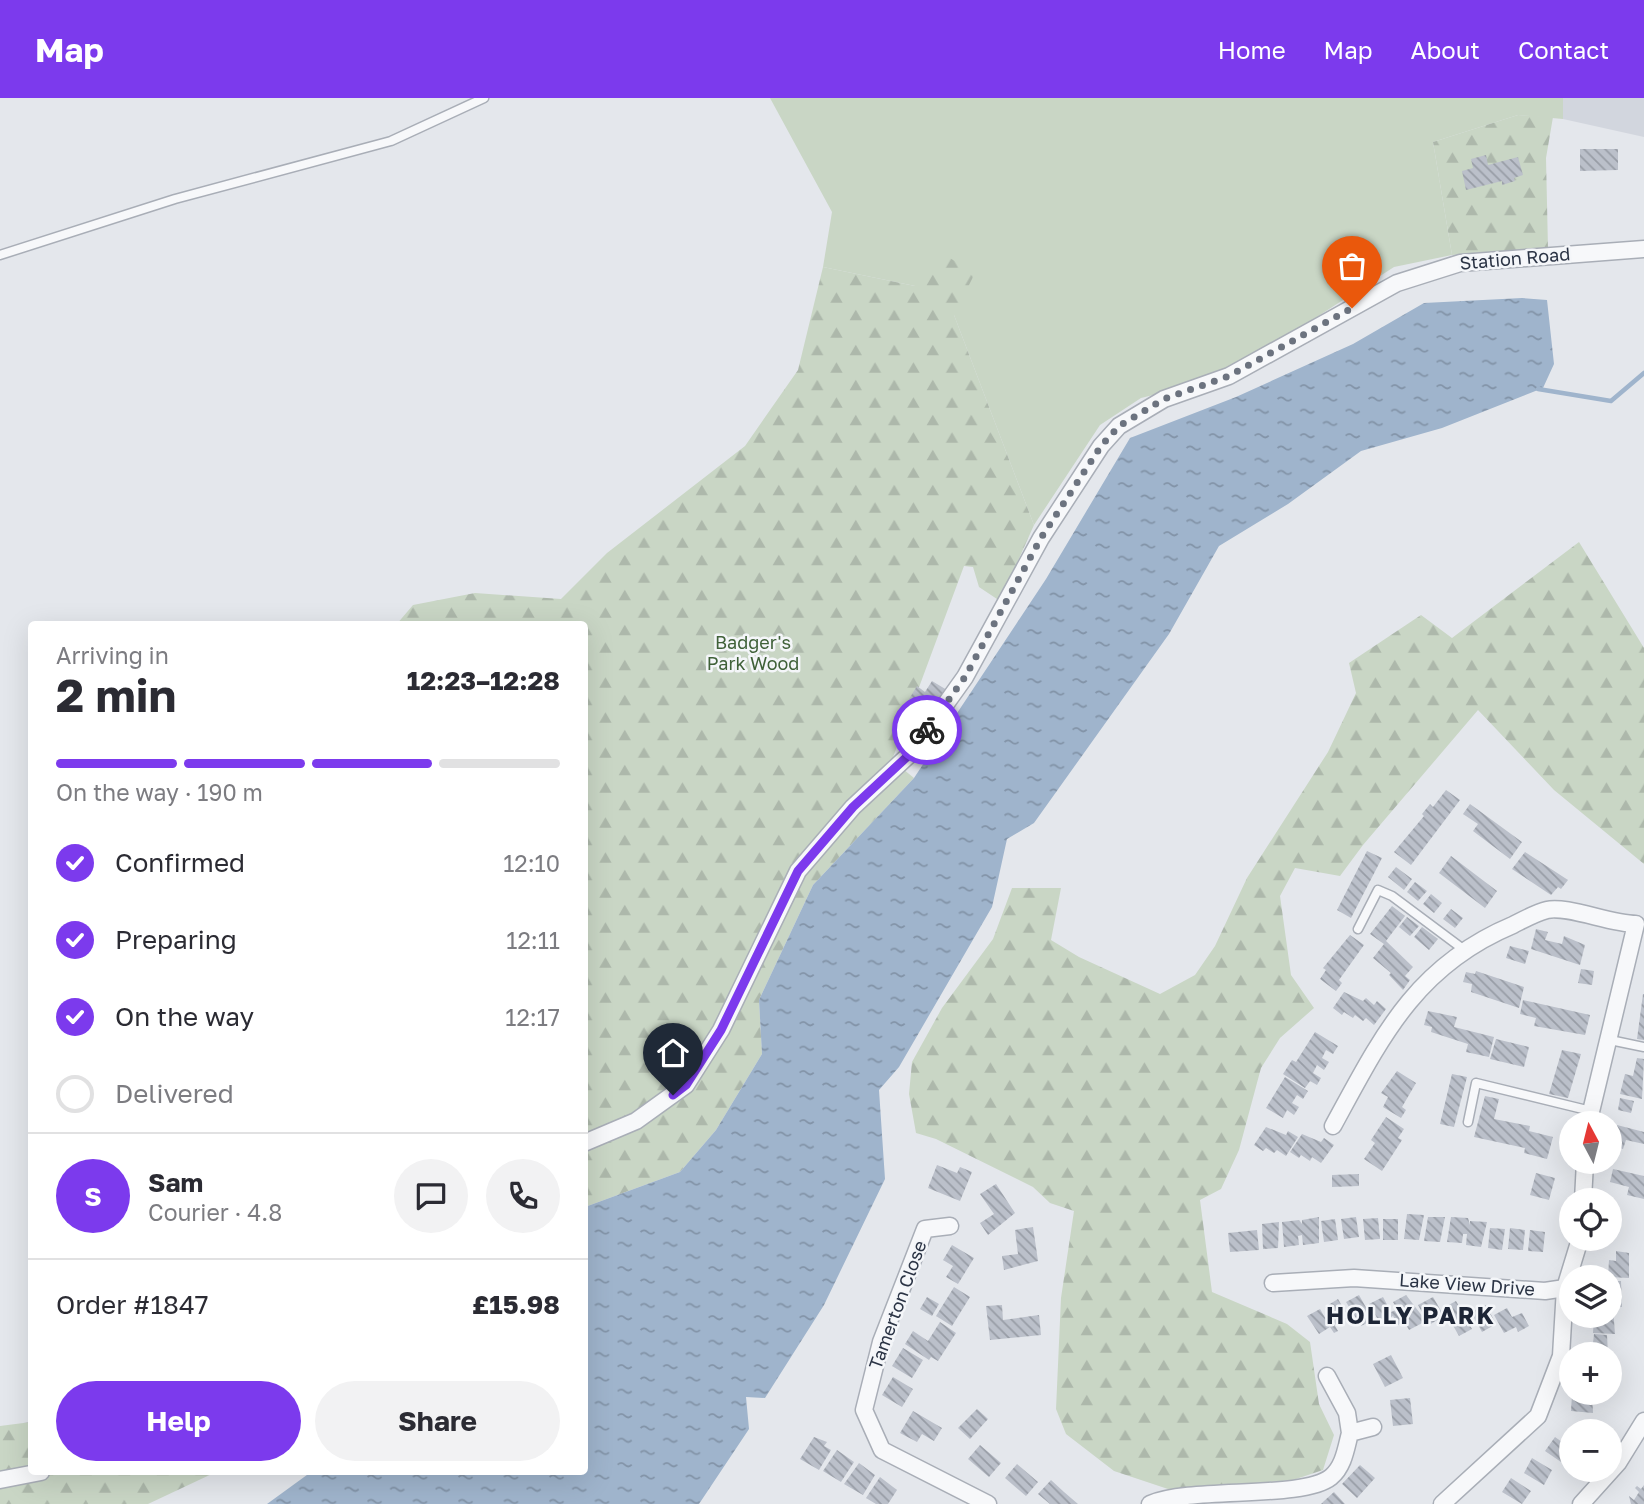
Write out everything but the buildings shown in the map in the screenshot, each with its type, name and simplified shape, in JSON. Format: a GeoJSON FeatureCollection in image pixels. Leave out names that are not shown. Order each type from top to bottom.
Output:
{"type":"FeatureCollection","features":[{"type":"Feature","properties":{"kind":"street","name":"Station Road"},"geometry":{"type":"LineString","coordinates":[[588,1141],[636,1121],[686,1085],[721,1030],[798,871],[853,807],[910,754],[965,677],[1041,538],[1101,446],[1119,426],[1164,399],[1229,376],[1397,284],[1433,270],[1460,263],[1644,249]]}},
{"type":"Feature","properties":{"kind":"street"},"geometry":{"type":"LineString","coordinates":[[1333,1126],[1375,1049],[1403,1008],[1463,949],[1549,909],[1620,924],[1636,924],[1592,1111]]}},
{"type":"Feature","properties":{"kind":"street","name":"Tamerton Close"},"geometry":{"type":"LineString","coordinates":[[950,1226],[925,1229],[881,1342],[864,1410],[883,1450],[988,1504]]}},
{"type":"Feature","properties":{"kind":"street","name":"Lake View Drive"},"geometry":{"type":"LineString","coordinates":[[1273,1283],[1354,1278],[1545,1291],[1559,1289]]}},
{"type":"Feature","properties":{"kind":"street"},"geometry":{"type":"LineString","coordinates":[[1442,1504],[1538,1416],[1561,1356],[1563,1328]]}},
{"type":"Feature","properties":{"kind":"street"},"geometry":{"type":"LineString","coordinates":[[1150,1504],[1236,1491],[1309,1486],[1331,1477],[1343,1461],[1350,1433],[1347,1413],[1327,1376]]}},
{"type":"Feature","properties":{"kind":"street"},"geometry":{"type":"LineString","coordinates":[[1581,1504],[1618,1463],[1644,1421]]}},
{"type":"Feature","properties":{"kind":"street"},"geometry":{"type":"LineString","coordinates":[[1350,1433],[1373,1427]]}},
{"type":"Feature","properties":{"kind":"street"},"geometry":{"type":"LineString","coordinates":[[0,1479],[28,1474]]}},
{"type":"Feature","properties":{"kind":"lane"},"geometry":{"type":"LineString","coordinates":[[0,255],[175,199],[391,141],[484,98]]}},
{"type":"Feature","properties":{"kind":"lane"},"geometry":{"type":"LineString","coordinates":[[1358,929],[1378,890],[1392,897],[1463,949]]}},
{"type":"Feature","properties":{"kind":"lane"},"geometry":{"type":"LineString","coordinates":[[1610,1040],[1644,1047]]}},
{"type":"Feature","properties":{"kind":"lane"},"geometry":{"type":"LineString","coordinates":[[1468,1122],[1476,1083],[1570,1111]]}},
{"type":"Feature","properties":{"kind":"shaded area"},"geometry":{"type":"Polygon","coordinates":[[[1563,98],[1644,98],[1644,137],[1563,119],[1563,98]]]}},
{"type":"Feature","properties":{"kind":"green space"},"geometry":{"type":"Polygon","coordinates":[[[770,98],[1563,98],[1563,119],[1518,115],[1433,142],[1452,255],[1394,267],[1289,335],[1190,386],[1141,398],[1100,425],[1034,525],[954,315],[915,286],[823,267],[832,212],[770,98]]]}},
{"type":"Feature","properties":{"kind":"green space"},"geometry":{"type":"Polygon","coordinates":[[[1518,115],[1553,117],[1546,158],[1548,249],[1452,255],[1433,142],[1518,115]]]}},
{"type":"Feature","properties":{"kind":"green space","name":"Badger's Park Wood"},"geometry":{"type":"Polygon","coordinates":[[[938,251],[975,273],[954,315],[1034,525],[1000,601],[979,587],[973,567],[964,566],[892,760],[914,778],[813,885],[759,1000],[762,1054],[716,1130],[680,1172],[588,1206],[588,621],[399,621],[413,605],[475,593],[561,599],[607,553],[745,446],[798,370],[823,267],[915,286],[938,251]]]}},
{"type":"Feature","properties":{"kind":"green space"},"geometry":{"type":"Polygon","coordinates":[[[1579,542],[1644,648],[1644,864],[1554,790],[1478,710],[1363,845],[1340,876],[1295,868],[1280,896],[1291,975],[1314,1008],[1280,1038],[1261,1068],[1239,1150],[1221,1189],[1200,1200],[1212,1292],[1287,1324],[1310,1342],[1319,1404],[1334,1435],[1323,1470],[1293,1480],[1171,1490],[1114,1471],[1066,1434],[1056,1409],[1061,1298],[1074,1211],[1050,1203],[1033,1187],[936,1139],[916,1133],[909,1094],[912,1062],[942,1008],[993,939],[1012,888],[1061,888],[1051,940],[1079,957],[1160,994],[1195,975],[1215,946],[1247,878],[1328,752],[1356,693],[1349,663],[1421,615],[1452,638],[1579,542]]]}},
{"type":"Feature","properties":{"kind":"green space"},"geometry":{"type":"Polygon","coordinates":[[[28,1422],[28,1475],[210,1475],[148,1504],[0,1504],[0,1426],[28,1422]]]}},
{"type":"Feature","properties":{"kind":"water"},"geometry":{"type":"Polygon","coordinates":[[[1522,298],[1547,300],[1554,364],[1543,388],[1442,428],[1361,451],[1288,504],[1219,546],[1169,634],[1034,823],[1007,839],[992,907],[899,1067],[879,1090],[885,1179],[824,1305],[765,1398],[746,1397],[749,1429],[699,1504],[267,1504],[307,1475],[588,1475],[588,1206],[680,1172],[716,1130],[762,1054],[759,1000],[813,885],[914,778],[1046,579],[1130,438],[1236,397],[1353,344],[1424,303],[1522,298]]]}},
{"type":"Feature","properties":{"kind":"waterway"},"geometry":{"type":"LineString","coordinates":[[1538,389],[1611,401],[1644,373]]}},
{"type":"Feature","properties":{"kind":"way so far"},"geometry":{"type":"LineString","coordinates":[[927,730],[965,677],[1041,538],[1101,446],[1119,426],[1138,412],[1164,399],[1229,376],[1352,308]]}},
{"type":"Feature","properties":{"kind":"district","name":"HOLLY PARK"},"geometry":{"type":"Point","coordinates":[1411,1316]}},
{"type":"Feature","properties":{"kind":"route"},"geometry":{"type":"LineString","coordinates":[[673,1095],[686,1085],[721,1030],[798,871],[853,807],[910,754],[927,730]]}}]}
